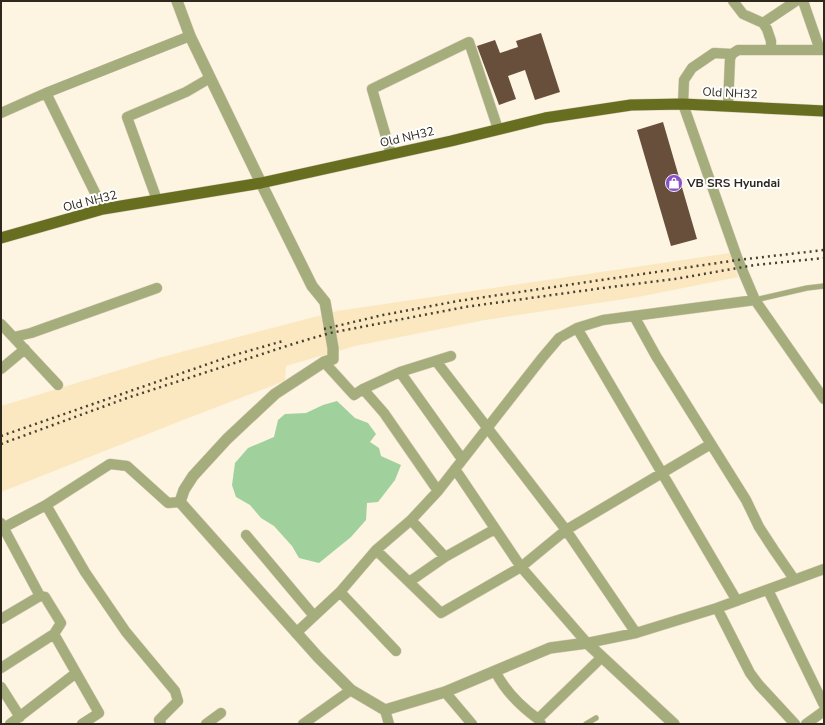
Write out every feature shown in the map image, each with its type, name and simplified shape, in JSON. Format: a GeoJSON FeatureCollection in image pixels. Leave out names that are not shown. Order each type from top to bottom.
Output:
{"type":"FeatureCollection","features":[{"type":"Feature","properties":{"kind":"main road","name":"Old NH32"},"geometry":{"type":"LineString","coordinates":[[1,238],[103,209],[261,183],[545,118],[631,105],[684,104],[824,111]]}},
{"type":"Feature","properties":{"kind":"street"},"geometry":{"type":"LineString","coordinates":[[177,1],[190,36],[261,183],[312,286],[325,302],[333,359],[324,362],[275,394],[227,439],[193,476],[184,490],[180,502]]}},
{"type":"Feature","properties":{"kind":"street"},"geometry":{"type":"LineString","coordinates":[[733,1],[743,14],[763,23],[767,29],[771,41],[771,50]]}},
{"type":"Feature","properties":{"kind":"street"},"geometry":{"type":"LineString","coordinates":[[763,23],[796,1]]}},
{"type":"Feature","properties":{"kind":"street"},"geometry":{"type":"LineString","coordinates":[[728,106],[730,59],[732,54],[738,50],[822,50],[803,1]]}},
{"type":"Feature","properties":{"kind":"street"},"geometry":{"type":"LineString","coordinates":[[1,113],[46,93],[190,36]]}},
{"type":"Feature","properties":{"kind":"street"},"geometry":{"type":"LineString","coordinates":[[391,154],[372,89],[469,42],[498,129]]}},
{"type":"Feature","properties":{"kind":"street"},"geometry":{"type":"LineString","coordinates":[[732,54],[714,53],[692,68],[684,80],[684,104],[738,260],[754,300],[824,398]]}},
{"type":"Feature","properties":{"kind":"street"},"geometry":{"type":"LineString","coordinates":[[157,200],[127,117],[186,92],[210,78]]}},
{"type":"Feature","properties":{"kind":"street"},"geometry":{"type":"LineString","coordinates":[[46,93],[103,209]]}},
{"type":"Feature","properties":{"kind":"street"},"geometry":{"type":"LineString","coordinates":[[14,337],[31,333],[157,288]]}},
{"type":"Feature","properties":{"kind":"street"},"geometry":{"type":"LineString","coordinates":[[296,633],[340,592],[376,550],[411,520],[438,491],[559,338],[577,328],[603,320],[754,300]]}},
{"type":"Feature","properties":{"kind":"street"},"geometry":{"type":"LineString","coordinates":[[634,316],[656,356],[746,500],[759,527],[794,579]]}},
{"type":"Feature","properties":{"kind":"street"},"geometry":{"type":"LineString","coordinates":[[1,324],[58,385]]}},
{"type":"Feature","properties":{"kind":"street"},"geometry":{"type":"LineString","coordinates":[[577,328],[736,600]]}},
{"type":"Feature","properties":{"kind":"street"},"geometry":{"type":"LineString","coordinates":[[1,370],[25,349]]}},
{"type":"Feature","properties":{"kind":"street"},"geometry":{"type":"LineString","coordinates":[[324,362],[354,395],[363,389],[400,372],[451,356]]}},
{"type":"Feature","properties":{"kind":"street"},"geometry":{"type":"LineString","coordinates":[[436,361],[566,530],[636,633]]}},
{"type":"Feature","properties":{"kind":"street"},"geometry":{"type":"LineString","coordinates":[[400,372],[462,459]]}},
{"type":"Feature","properties":{"kind":"street"},"geometry":{"type":"LineString","coordinates":[[363,389],[384,413],[438,491]]}},
{"type":"Feature","properties":{"kind":"street"},"geometry":{"type":"LineString","coordinates":[[376,550],[441,613],[522,567],[566,530],[711,444]]}},
{"type":"Feature","properties":{"kind":"street"},"geometry":{"type":"LineString","coordinates":[[1,668],[54,634],[61,623],[45,597],[40,596],[2,526],[46,505],[110,464],[126,466],[168,503],[180,502]]}},
{"type":"Feature","properties":{"kind":"street"},"geometry":{"type":"LineString","coordinates":[[454,469],[522,567],[587,643],[674,724]]}},
{"type":"Feature","properties":{"kind":"street"},"geometry":{"type":"LineString","coordinates":[[180,502],[318,657],[352,690],[385,710],[389,724]]}},
{"type":"Feature","properties":{"kind":"street"},"geometry":{"type":"LineString","coordinates":[[46,505],[85,572],[126,632],[175,691],[178,701],[159,720],[161,724]]}},
{"type":"Feature","properties":{"kind":"street"},"geometry":{"type":"LineString","coordinates":[[411,520],[445,557]]}},
{"type":"Feature","properties":{"kind":"street"},"geometry":{"type":"LineString","coordinates":[[409,582],[445,557],[495,529]]}},
{"type":"Feature","properties":{"kind":"street"},"geometry":{"type":"LineString","coordinates":[[246,535],[314,616]]}},
{"type":"Feature","properties":{"kind":"street"},"geometry":{"type":"LineString","coordinates":[[385,710],[445,692],[550,648],[587,643],[636,633],[717,608],[794,579],[823,572]]}},
{"type":"Feature","properties":{"kind":"street"},"geometry":{"type":"LineString","coordinates":[[768,590],[824,704]]}},
{"type":"Feature","properties":{"kind":"street"},"geometry":{"type":"LineString","coordinates":[[340,592],[396,651]]}},
{"type":"Feature","properties":{"kind":"street"},"geometry":{"type":"LineString","coordinates":[[1,619],[40,596]]}},
{"type":"Feature","properties":{"kind":"street"},"geometry":{"type":"LineString","coordinates":[[717,608],[750,672],[759,685],[795,724]]}},
{"type":"Feature","properties":{"kind":"street"},"geometry":{"type":"LineString","coordinates":[[54,634],[99,713],[82,724]]}},
{"type":"Feature","properties":{"kind":"street"},"geometry":{"type":"LineString","coordinates":[[495,671],[506,689],[523,708],[539,722],[602,657]]}},
{"type":"Feature","properties":{"kind":"street"},"geometry":{"type":"LineString","coordinates":[[10,724],[76,673]]}},
{"type":"Feature","properties":{"kind":"street"},"geometry":{"type":"LineString","coordinates":[[1,687],[20,717]]}},
{"type":"Feature","properties":{"kind":"street"},"geometry":{"type":"LineString","coordinates":[[303,724],[310,721],[352,690]]}},
{"type":"Feature","properties":{"kind":"street"},"geometry":{"type":"LineString","coordinates":[[445,692],[472,724]]}},
{"type":"Feature","properties":{"kind":"street"},"geometry":{"type":"LineString","coordinates":[[206,724],[221,713]]}},
{"type":"Feature","properties":{"kind":"street"},"geometry":{"type":"LineString","coordinates":[[806,724],[821,717]]}},
{"type":"Feature","properties":{"kind":"lane"},"geometry":{"type":"LineString","coordinates":[[754,300],[806,288],[824,286]]}},
{"type":"Feature","properties":{"kind":"lane"},"geometry":{"type":"LineString","coordinates":[[586,724],[596,718]]}},
{"type":"Feature","properties":{"kind":"shaded area"},"geometry":{"type":"Polygon","coordinates":[[[730,253],[738,277],[638,297],[485,320],[355,346],[286,366],[285,381],[1,492],[1,406],[162,357],[337,311],[730,253]]]}},
{"type":"Feature","properties":{"kind":"shaded area"},"geometry":{"type":"Polygon","coordinates":[[[337,401],[355,418],[368,423],[376,434],[370,442],[379,448],[381,456],[401,465],[395,480],[378,502],[367,503],[366,520],[351,537],[319,563],[299,558],[292,546],[274,526],[261,518],[250,505],[236,497],[232,485],[235,463],[248,448],[274,437],[278,420],[285,414],[306,413],[323,405],[337,401]]]}},
{"type":"Feature","properties":{"kind":"building"},"geometry":{"type":"Polygon","coordinates":[[[541,33],[560,92],[535,100],[525,70],[508,76],[516,99],[499,105],[477,46],[495,40],[500,53],[518,47],[516,41],[541,33]]]}},
{"type":"Feature","properties":{"kind":"building"},"geometry":{"type":"Polygon","coordinates":[[[663,122],[697,239],[671,246],[637,130],[663,122]]]}},
{"type":"Feature","properties":{"kind":"railway"},"geometry":{"type":"LineString","coordinates":[[324,329],[383,315],[458,301],[738,260],[824,250]]}},
{"type":"Feature","properties":{"kind":"railway"},"geometry":{"type":"LineString","coordinates":[[1,444],[127,398],[330,333],[465,307],[675,279],[755,265],[824,258]]}},
{"type":"Feature","properties":{"kind":"railway"},"geometry":{"type":"LineString","coordinates":[[1,436],[231,356],[283,341]]}},
{"type":"Feature","properties":{"kind":"place","name":"VB SRS Hyundai"},"geometry":{"type":"Point","coordinates":[674,183]}}]}
